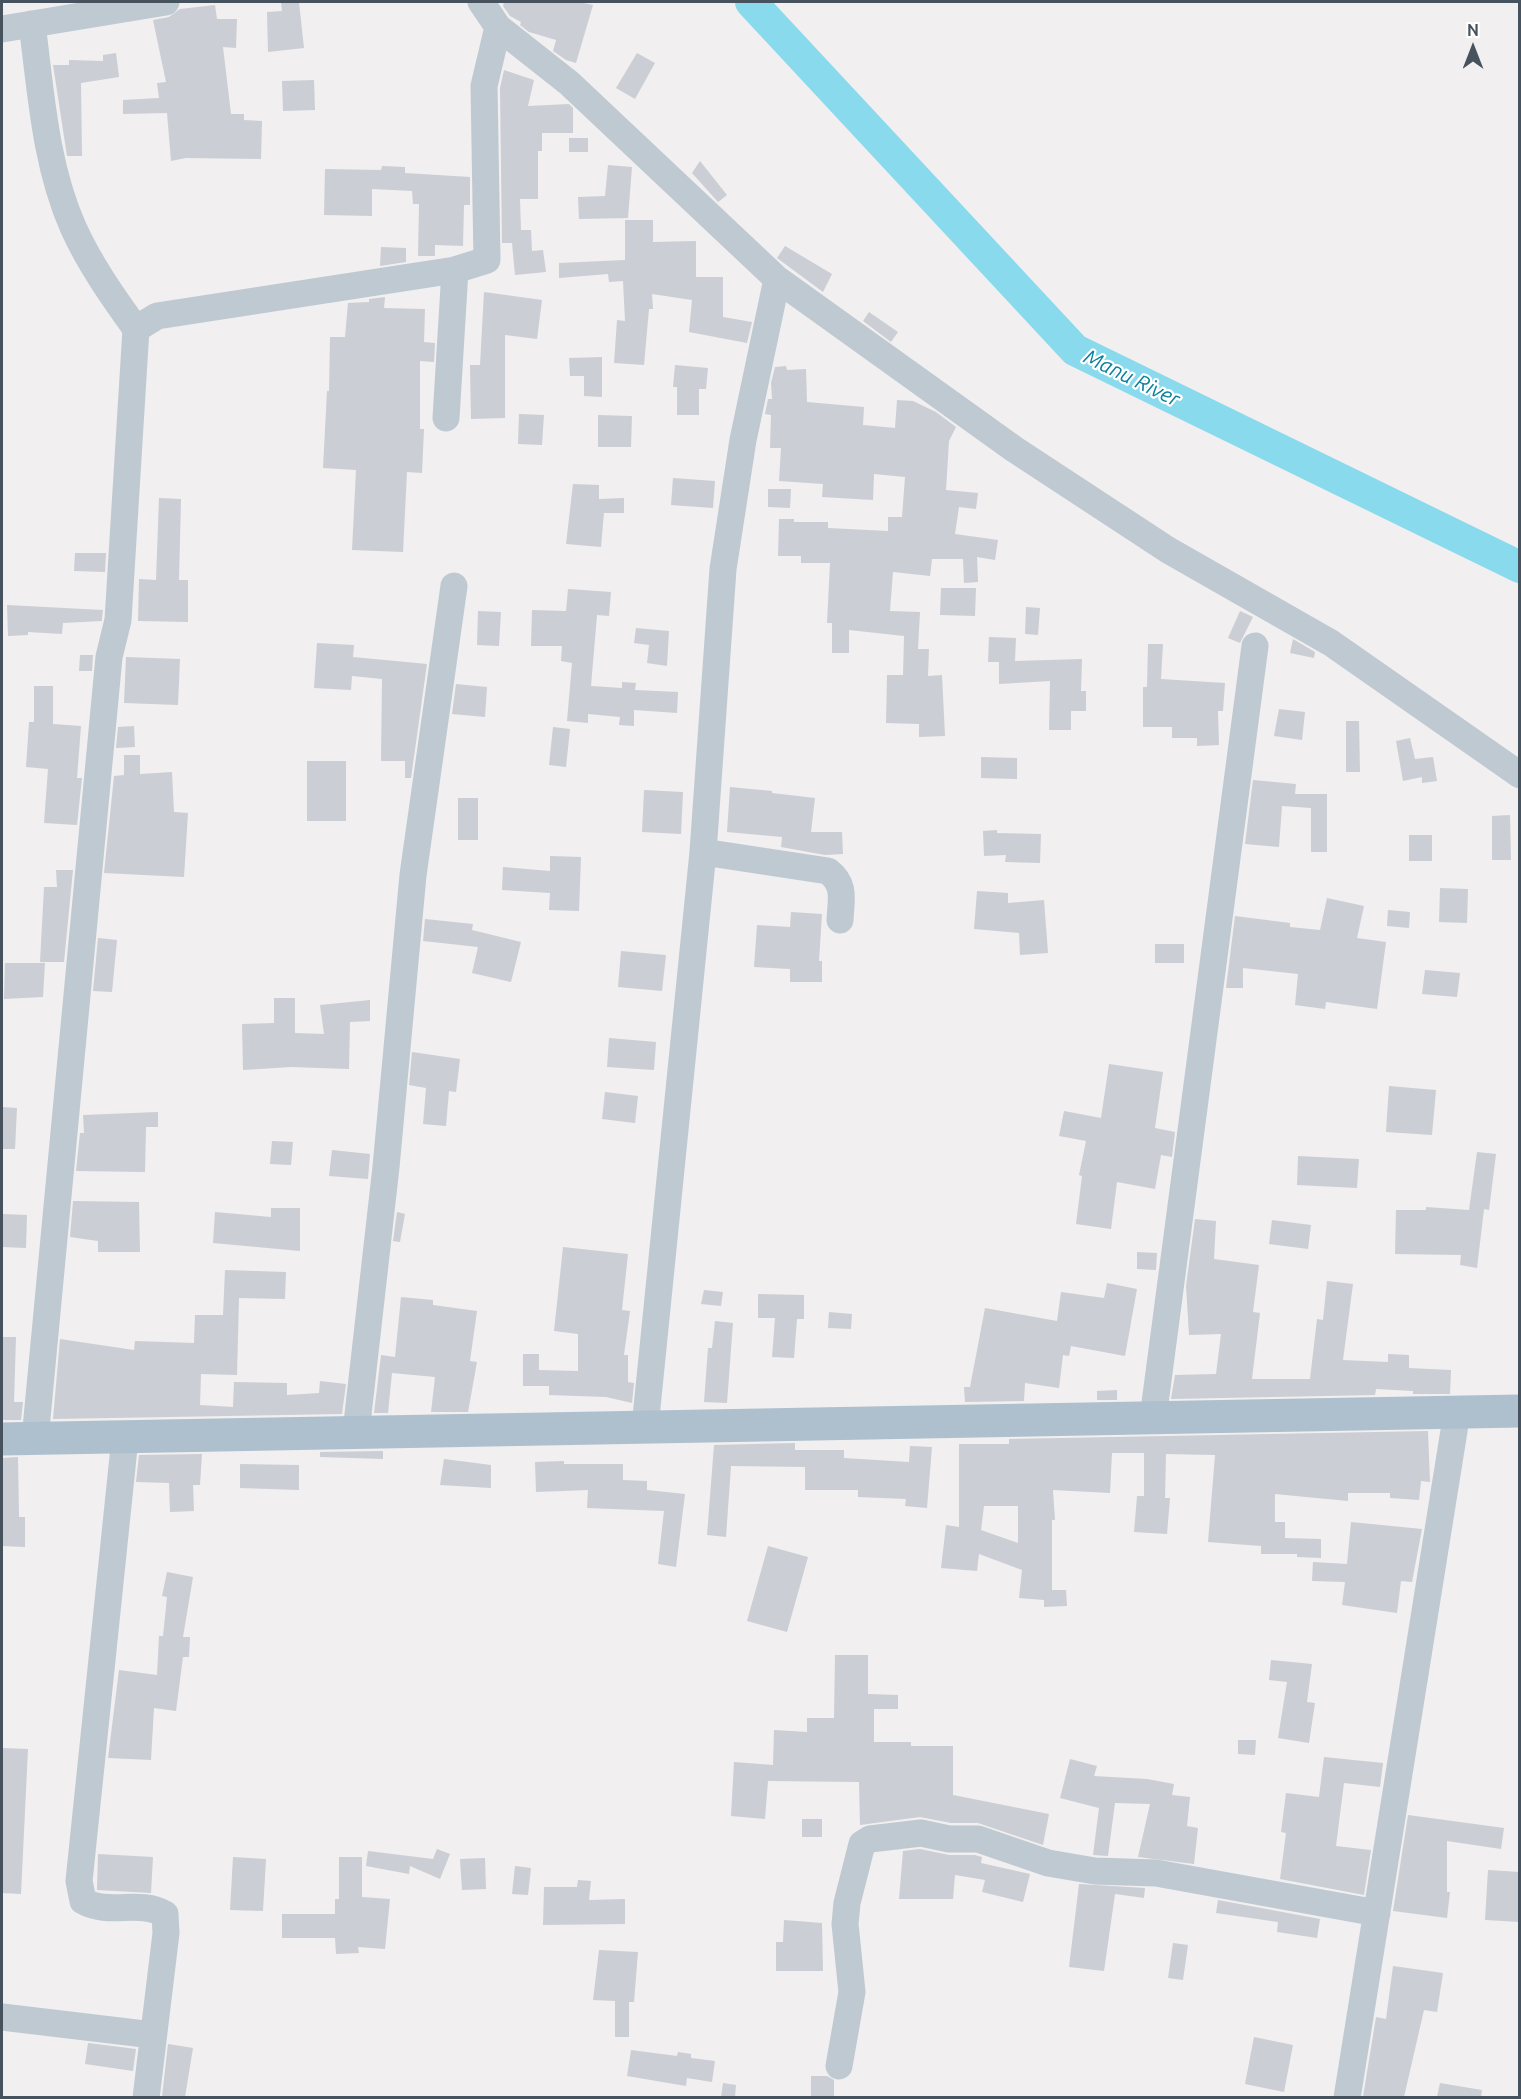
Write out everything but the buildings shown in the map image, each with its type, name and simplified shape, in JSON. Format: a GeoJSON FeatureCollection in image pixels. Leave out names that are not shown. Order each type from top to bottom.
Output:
{"type":"FeatureCollection","features":[{"type":"Feature","properties":{"kind":"main road"},"geometry":{"type":"LineString","coordinates":[[2,1439],[1520,1411]]}},
{"type":"Feature","properties":{"kind":"street"},"geometry":{"type":"LineString","coordinates":[[2,29],[166,2]]}},
{"type":"Feature","properties":{"kind":"street"},"geometry":{"type":"LineString","coordinates":[[481,2],[498,27],[569,83],[777,279],[1014,449],[1168,550],[1331,643],[1520,776]]}},
{"type":"Feature","properties":{"kind":"street"},"geometry":{"type":"LineString","coordinates":[[32,24],[52,168],[73,227],[104,283],[135,329],[118,620],[109,657],[35,1439]]}},
{"type":"Feature","properties":{"kind":"street"},"geometry":{"type":"LineString","coordinates":[[135,329],[157,316],[455,270],[487,260],[484,86],[498,27]]}},
{"type":"Feature","properties":{"kind":"street"},"geometry":{"type":"LineString","coordinates":[[446,418],[455,270]]}},
{"type":"Feature","properties":{"kind":"street"},"geometry":{"type":"LineString","coordinates":[[645,1427],[703,852],[723,569],[743,440],[777,279]]}},
{"type":"Feature","properties":{"kind":"street"},"geometry":{"type":"LineString","coordinates":[[356,1432],[386,1167],[413,875],[454,586]]}},
{"type":"Feature","properties":{"kind":"street"},"geometry":{"type":"LineString","coordinates":[[1153,1418],[1255,646]]}},
{"type":"Feature","properties":{"kind":"street"},"geometry":{"type":"LineString","coordinates":[[703,852],[828,871],[839,879],[840,920]]}},
{"type":"Feature","properties":{"kind":"street"},"geometry":{"type":"LineString","coordinates":[[1347,2097],[1457,1412]]}},
{"type":"Feature","properties":{"kind":"street"},"geometry":{"type":"LineString","coordinates":[[125,1438],[79,1881],[83,1901],[96,1908],[152,1906],[165,1914],[166,1934],[146,2097]]}},
{"type":"Feature","properties":{"kind":"street"},"geometry":{"type":"LineString","coordinates":[[839,2067],[852,1992],[845,1923],[847,1903],[862,1844],[870,1839],[921,1833],[949,1839],[978,1839],[1048,1863],[1095,1871],[1156,1873],[1377,1913]]}},
{"type":"Feature","properties":{"kind":"street"},"geometry":{"type":"LineString","coordinates":[[2,2017],[153,2036]]}},
{"type":"Feature","properties":{"kind":"waterway","name":"Manu River"},"geometry":{"type":"LineString","coordinates":[[751,2],[1075,350],[1520,567]]}}]}
